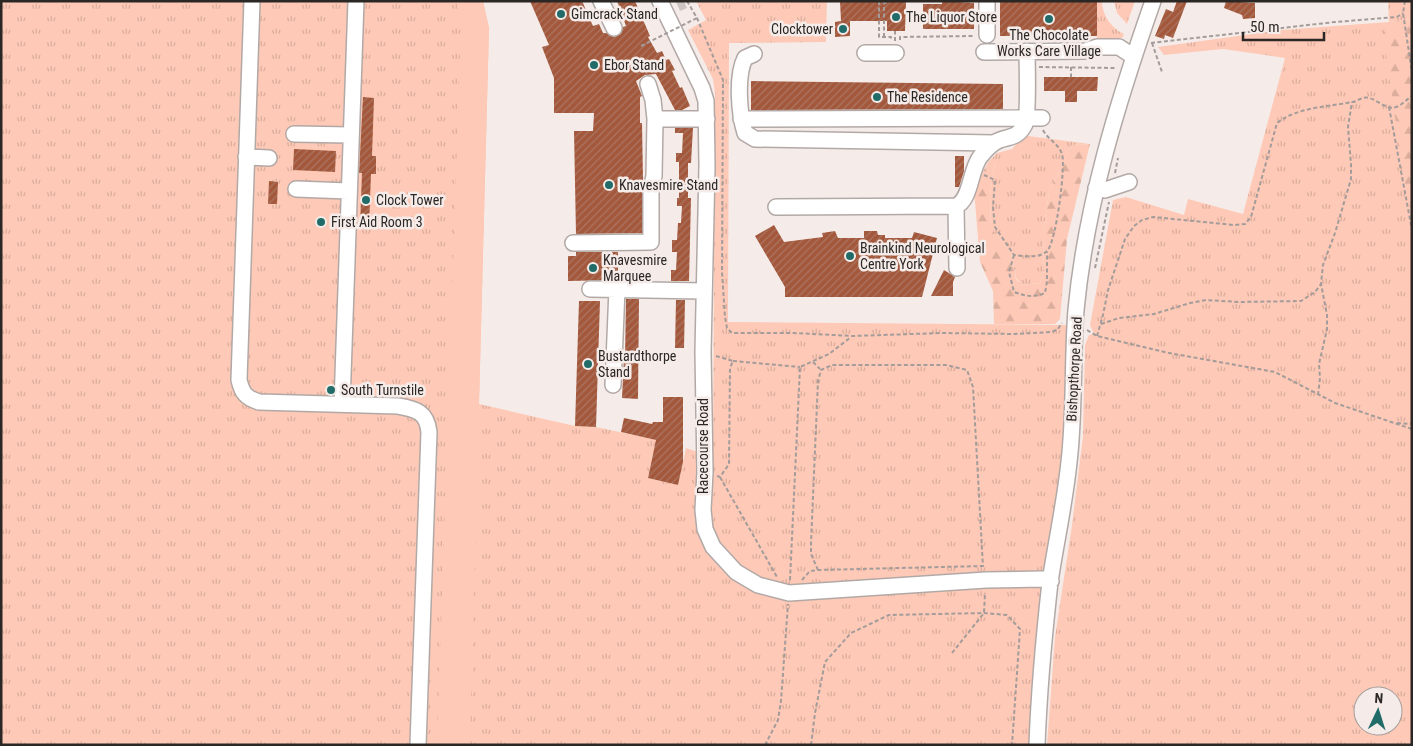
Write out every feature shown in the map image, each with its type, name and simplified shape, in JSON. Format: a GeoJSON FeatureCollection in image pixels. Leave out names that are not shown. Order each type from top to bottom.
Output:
{"type":"FeatureCollection","features":[{"type":"Feature","properties":{"kind":"street"},"geometry":{"type":"LineString","coordinates":[[252,1],[239,380],[242,392],[248,398],[259,402],[398,406],[411,408],[422,414],[428,423],[418,745]]}},
{"type":"Feature","properties":{"kind":"street"},"geometry":{"type":"LineString","coordinates":[[342,404],[356,1]]}},
{"type":"Feature","properties":{"kind":"street"},"geometry":{"type":"LineString","coordinates":[[601,1],[614,28]]}},
{"type":"Feature","properties":{"kind":"street"},"geometry":{"type":"LineString","coordinates":[[987,1],[988,36]]}},
{"type":"Feature","properties":{"kind":"street","name":"Bishopthorpe Road"},"geometry":{"type":"LineString","coordinates":[[1037,745],[1039,693],[1050,581],[1070,461],[1076,310],[1096,188],[1113,124],[1134,57],[1146,42],[1154,1]]}},
{"type":"Feature","properties":{"kind":"street","name":"Racecourse Road"},"geometry":{"type":"LineString","coordinates":[[672,4],[706,101],[703,352],[712,474],[703,510],[706,528],[713,547],[736,572],[758,585],[788,592],[984,573],[1050,581]]}},
{"type":"Feature","properties":{"kind":"street"},"geometry":{"type":"LineString","coordinates":[[864,53],[896,47]]}},
{"type":"Feature","properties":{"kind":"street"},"geometry":{"type":"LineString","coordinates":[[984,52],[1085,51],[1098,56],[1134,57]]}},
{"type":"Feature","properties":{"kind":"street"},"geometry":{"type":"LineString","coordinates":[[754,54],[744,58],[741,65],[735,119],[745,133],[756,139],[994,142],[1016,136],[1025,124],[1027,52]]}},
{"type":"Feature","properties":{"kind":"street"},"geometry":{"type":"LineString","coordinates":[[573,243],[651,242],[651,188],[654,176],[655,119],[653,100],[648,84]]}},
{"type":"Feature","properties":{"kind":"street"},"geometry":{"type":"LineString","coordinates":[[735,119],[1042,118]]}},
{"type":"Feature","properties":{"kind":"street"},"geometry":{"type":"LineString","coordinates":[[655,119],[707,119]]}},
{"type":"Feature","properties":{"kind":"street"},"geometry":{"type":"LineString","coordinates":[[294,134],[350,135]]}},
{"type":"Feature","properties":{"kind":"street"},"geometry":{"type":"LineString","coordinates":[[776,207],[956,206],[964,200],[978,159],[994,142]]}},
{"type":"Feature","properties":{"kind":"street"},"geometry":{"type":"LineString","coordinates":[[246,157],[269,158]]}},
{"type":"Feature","properties":{"kind":"street"},"geometry":{"type":"LineString","coordinates":[[1096,188],[1105,190],[1129,182]]}},
{"type":"Feature","properties":{"kind":"street"},"geometry":{"type":"LineString","coordinates":[[296,189],[348,191]]}},
{"type":"Feature","properties":{"kind":"street"},"geometry":{"type":"LineString","coordinates":[[956,206],[957,268]]}},
{"type":"Feature","properties":{"kind":"street"},"geometry":{"type":"LineString","coordinates":[[590,289],[704,291]]}},
{"type":"Feature","properties":{"kind":"street"},"geometry":{"type":"LineString","coordinates":[[613,385],[617,289]]}},
{"type":"Feature","properties":{"kind":"path"},"geometry":{"type":"LineString","coordinates":[[879,1],[879,37]]}},
{"type":"Feature","properties":{"kind":"path"},"geometry":{"type":"LineString","coordinates":[[1405,1],[1403,13],[1412,72]]}},
{"type":"Feature","properties":{"kind":"path"},"geometry":{"type":"LineString","coordinates":[[884,37],[884,3],[887,3]]}},
{"type":"Feature","properties":{"kind":"path"},"geometry":{"type":"LineString","coordinates":[[672,4],[697,18],[723,80],[722,272],[727,328],[732,333],[794,333],[854,336],[922,333],[1049,333],[1058,329],[1066,316],[1076,310]]}},
{"type":"Feature","properties":{"kind":"path"},"geometry":{"type":"LineString","coordinates":[[1162,72],[1146,42],[1397,17],[1403,13]]}},
{"type":"Feature","properties":{"kind":"path"},"geometry":{"type":"LineString","coordinates":[[641,46],[697,18]]}},
{"type":"Feature","properties":{"kind":"path"},"geometry":{"type":"LineString","coordinates":[[896,31],[896,47]]}},
{"type":"Feature","properties":{"kind":"path"},"geometry":{"type":"LineString","coordinates":[[1071,66],[1071,77]]}},
{"type":"Feature","properties":{"kind":"path"},"geometry":{"type":"LineString","coordinates":[[1037,67],[1113,66],[1129,72]]}},
{"type":"Feature","properties":{"kind":"path"},"geometry":{"type":"LineString","coordinates":[[1096,336],[1101,324],[1117,260],[1125,239],[1134,226],[1142,220],[1153,217],[1234,226],[1245,224],[1251,217],[1277,123],[1285,116],[1352,102],[1362,98],[1370,99],[1389,107],[1396,107],[1412,96]]}},
{"type":"Feature","properties":{"kind":"path"},"geometry":{"type":"LineString","coordinates":[[1318,395],[1319,364],[1327,329],[1321,284],[1323,264],[1335,234],[1351,179],[1348,127],[1352,102]]}},
{"type":"Feature","properties":{"kind":"path"},"geometry":{"type":"LineString","coordinates":[[1389,107],[1412,230]]}},
{"type":"Feature","properties":{"kind":"path"},"geometry":{"type":"LineString","coordinates":[[1014,255],[1039,256],[1047,252],[1051,246],[1064,161],[1055,143],[1046,137],[1042,126],[1042,118]]}},
{"type":"Feature","properties":{"kind":"path"},"geometry":{"type":"LineString","coordinates":[[722,119],[735,119]]}},
{"type":"Feature","properties":{"kind":"path"},"geometry":{"type":"LineString","coordinates":[[973,170],[994,180],[993,207],[995,227],[1014,255]]}},
{"type":"Feature","properties":{"kind":"path"},"geometry":{"type":"LineString","coordinates":[[1014,255],[1009,272],[1014,292],[1036,297],[1045,293],[1047,252]]}},
{"type":"Feature","properties":{"kind":"path"},"geometry":{"type":"LineString","coordinates":[[1101,324],[1118,318],[1154,314],[1206,300],[1238,302],[1301,301],[1315,292],[1321,284]]}},
{"type":"Feature","properties":{"kind":"path"},"geometry":{"type":"LineString","coordinates":[[1075,330],[1089,330],[1096,336],[1275,372],[1335,403],[1412,429]]}},
{"type":"Feature","properties":{"kind":"path"},"geometry":{"type":"LineString","coordinates":[[703,352],[732,361],[800,367],[833,352],[854,336]]}},
{"type":"Feature","properties":{"kind":"path"},"geometry":{"type":"LineString","coordinates":[[732,361],[730,368],[730,464],[712,474],[788,592]]}},
{"type":"Feature","properties":{"kind":"path"},"geometry":{"type":"LineString","coordinates":[[813,362],[821,370]]}},
{"type":"Feature","properties":{"kind":"path"},"geometry":{"type":"LineString","coordinates":[[821,370],[832,366],[936,365],[946,365],[967,370],[974,387],[984,573],[984,613],[952,653]]}},
{"type":"Feature","properties":{"kind":"path"},"geometry":{"type":"LineString","coordinates":[[765,745],[778,720],[782,701],[800,367]]}},
{"type":"Feature","properties":{"kind":"path"},"geometry":{"type":"LineString","coordinates":[[818,570],[811,554],[811,543],[818,381],[821,370]]}},
{"type":"Feature","properties":{"kind":"path"},"geometry":{"type":"LineString","coordinates":[[1392,422],[1412,424]]}},
{"type":"Feature","properties":{"kind":"path"},"geometry":{"type":"LineString","coordinates":[[788,592],[799,587],[802,578],[810,571],[818,570],[984,573]]}},
{"type":"Feature","properties":{"kind":"path"},"geometry":{"type":"LineString","coordinates":[[811,745],[825,662],[851,633],[889,615],[984,613],[1007,615],[1020,629],[1012,745]]}},
{"type":"Feature","properties":{"kind":"green space"},"geometry":{"type":"Polygon","coordinates":[[[1,1],[483,1],[489,28],[479,404],[575,426],[596,427],[666,442],[653,453],[648,478],[678,485],[686,448],[698,452],[713,451],[715,93],[713,79],[688,30],[706,20],[696,1],[827,1],[826,42],[729,43],[728,322],[1067,325],[1064,445],[1046,571],[1030,745],[1,745],[1,1]]]}},
{"type":"Feature","properties":{"kind":"green space"},"geometry":{"type":"Polygon","coordinates":[[[457,1],[483,1],[489,28],[470,745],[437,745],[461,24],[457,1]]]}},
{"type":"Feature","properties":{"kind":"green space"},"geometry":{"type":"Polygon","coordinates":[[[1097,1],[1102,1],[1102,6],[1108,20],[1124,34],[1122,38],[1097,38],[1097,1]]]}},
{"type":"Feature","properties":{"kind":"green space"},"geometry":{"type":"Polygon","coordinates":[[[1114,1],[1135,1],[1127,24],[1117,13],[1114,1]]]}},
{"type":"Feature","properties":{"kind":"green space"},"geometry":{"type":"Polygon","coordinates":[[[1388,1],[1412,1],[1412,19],[1390,22],[1412,126],[1412,745],[1047,745],[1055,637],[1083,436],[1085,345],[1089,335],[1094,334],[1090,325],[1113,200],[1126,197],[1184,215],[1188,199],[1243,214],[1285,58],[1223,49],[1164,55],[1158,47],[1281,30],[1389,22],[1388,1]]]}},
{"type":"Feature","properties":{"kind":"green space"},"geometry":{"type":"Polygon","coordinates":[[[1412,19],[1412,213],[1404,180],[1383,33],[1390,22],[1412,19]]]}},
{"type":"Feature","properties":{"kind":"green space"},"geometry":{"type":"Polygon","coordinates":[[[1028,136],[1090,144],[1072,145],[1049,192],[1043,234],[1044,271],[1040,283],[1022,285],[1016,278],[1011,253],[991,228],[990,194],[995,163],[988,162],[997,153],[1012,149],[1019,141],[1028,136]]]}},
{"type":"Feature","properties":{"kind":"green space"},"geometry":{"type":"Polygon","coordinates":[[[1090,144],[1067,239],[1060,319],[1055,324],[994,324],[993,291],[980,262],[974,190],[988,162],[995,162],[990,194],[991,228],[1011,253],[1016,279],[1022,285],[1040,283],[1044,271],[1043,234],[1049,192],[1072,145],[1090,144]]]}},
{"type":"Feature","properties":{"kind":"building"},"geometry":{"type":"Polygon","coordinates":[[[530,1],[582,1],[593,26],[599,24],[603,33],[614,37],[621,34],[623,27],[626,26],[617,1],[635,1],[650,36],[648,37],[657,53],[662,51],[666,60],[669,59],[675,70],[672,71],[680,88],[682,87],[690,106],[682,110],[675,110],[656,74],[645,75],[636,81],[642,96],[640,97],[640,123],[642,123],[642,233],[576,234],[574,131],[593,131],[594,113],[554,113],[554,78],[542,47],[549,45],[530,1]]]}},
{"type":"Feature","properties":{"kind":"building"},"geometry":{"type":"Polygon","coordinates":[[[840,1],[906,1],[905,31],[887,31],[887,21],[850,21],[850,36],[835,37],[835,22],[841,21],[840,1]]]}},
{"type":"Feature","properties":{"kind":"building"},"geometry":{"type":"Polygon","coordinates":[[[942,1],[974,3],[974,29],[923,29],[923,4],[942,4],[942,1]]]}},
{"type":"Feature","properties":{"kind":"building","name":"The Chocolate Works Care Village"},"geometry":{"type":"Polygon","coordinates":[[[1000,1],[1097,1],[1097,36],[1000,36],[1000,1]]]}},
{"type":"Feature","properties":{"kind":"building"},"geometry":{"type":"Polygon","coordinates":[[[1177,1],[1187,1],[1173,38],[1165,35],[1164,39],[1155,36],[1166,9],[1173,12],[1177,1]]]}},
{"type":"Feature","properties":{"kind":"building"},"geometry":{"type":"Polygon","coordinates":[[[1226,1],[1255,3],[1255,18],[1243,19],[1242,15],[1224,8],[1226,1]]]}},
{"type":"Feature","properties":{"kind":"building"},"geometry":{"type":"Polygon","coordinates":[[[1044,77],[1098,77],[1097,91],[1077,91],[1077,102],[1065,102],[1065,91],[1044,91],[1044,77]]]}},
{"type":"Feature","properties":{"kind":"building","name":"The Residence"},"geometry":{"type":"Polygon","coordinates":[[[751,81],[1003,84],[1003,109],[751,110],[751,81]]]}},
{"type":"Feature","properties":{"kind":"building"},"geometry":{"type":"Polygon","coordinates":[[[363,97],[374,98],[372,156],[376,156],[376,174],[371,174],[369,226],[360,226],[362,173],[359,173],[363,97]]]}},
{"type":"Feature","properties":{"kind":"building"},"geometry":{"type":"Polygon","coordinates":[[[675,128],[693,128],[691,163],[688,163],[688,198],[691,198],[689,281],[671,281],[671,270],[676,270],[677,252],[672,252],[672,240],[677,240],[682,206],[677,206],[677,198],[679,198],[679,162],[676,162],[676,153],[682,153],[683,133],[675,133],[675,128]]]}},
{"type":"Feature","properties":{"kind":"building"},"geometry":{"type":"Polygon","coordinates":[[[294,149],[336,151],[335,172],[293,170],[294,149]]]}},
{"type":"Feature","properties":{"kind":"building"},"geometry":{"type":"Polygon","coordinates":[[[955,156],[964,156],[964,171],[959,187],[955,187],[955,156]]]}},
{"type":"Feature","properties":{"kind":"building"},"geometry":{"type":"Polygon","coordinates":[[[269,181],[278,182],[277,204],[268,204],[269,181]]]}},
{"type":"Feature","properties":{"kind":"building","name":"Brainkind Neurological Centre York"},"geometry":{"type":"Polygon","coordinates":[[[774,225],[784,242],[823,237],[822,233],[835,231],[838,238],[864,238],[864,231],[877,231],[878,235],[885,235],[885,238],[912,238],[914,232],[937,238],[922,297],[785,297],[785,287],[755,236],[774,225]]]}},
{"type":"Feature","properties":{"kind":"building","name":"Knavesmire Marquee"},"geometry":{"type":"Polygon","coordinates":[[[576,252],[618,252],[618,280],[568,281],[568,256],[576,256],[576,252]]]}},
{"type":"Feature","properties":{"kind":"building"},"geometry":{"type":"Polygon","coordinates":[[[944,270],[955,277],[953,296],[931,296],[944,270]]]}},
{"type":"Feature","properties":{"kind":"building"},"geometry":{"type":"Polygon","coordinates":[[[626,299],[639,299],[638,399],[622,398],[626,299]]]}},
{"type":"Feature","properties":{"kind":"building"},"geometry":{"type":"Polygon","coordinates":[[[676,300],[685,300],[684,348],[675,348],[676,300]]]}},
{"type":"Feature","properties":{"kind":"building","name":"Bustardthorpe Stand"},"geometry":{"type":"Polygon","coordinates":[[[579,301],[600,301],[596,427],[575,426],[579,301]]]}},
{"type":"Feature","properties":{"kind":"building"},"geometry":{"type":"Polygon","coordinates":[[[663,397],[683,397],[683,462],[678,485],[648,478],[656,440],[621,432],[624,418],[652,424],[653,422],[663,422],[663,397]]]}},
{"type":"Feature","properties":{"kind":"tunnel"},"geometry":{"type":"LineString","coordinates":[[677,4],[684,1]]}},
{"type":"Feature","properties":{"kind":"place","name":"Gimcrack Stand"},"geometry":{"type":"Point","coordinates":[561,14]}},
{"type":"Feature","properties":{"kind":"place","name":"The Liquor Store"},"geometry":{"type":"Point","coordinates":[896,17]}},
{"type":"Feature","properties":{"kind":"place","name":"The Chocolate Works Care Village"},"geometry":{"type":"Point","coordinates":[1049,19]}},
{"type":"Feature","properties":{"kind":"place","name":"Clocktower"},"geometry":{"type":"Point","coordinates":[843,29]}},
{"type":"Feature","properties":{"kind":"place","name":"Ebor Stand"},"geometry":{"type":"Point","coordinates":[594,65]}},
{"type":"Feature","properties":{"kind":"place","name":"The Residence"},"geometry":{"type":"Point","coordinates":[877,97]}},
{"type":"Feature","properties":{"kind":"place","name":"Knavesmire Stand"},"geometry":{"type":"Point","coordinates":[609,185]}},
{"type":"Feature","properties":{"kind":"place","name":"Clock Tower"},"geometry":{"type":"Point","coordinates":[366,200]}},
{"type":"Feature","properties":{"kind":"place","name":"First Aid Room 3"},"geometry":{"type":"Point","coordinates":[321,222]}},
{"type":"Feature","properties":{"kind":"place","name":"Brainkind Neurological Centre York"},"geometry":{"type":"Point","coordinates":[850,256]}},
{"type":"Feature","properties":{"kind":"place","name":"Knavesmire Marquee"},"geometry":{"type":"Point","coordinates":[593,268]}},
{"type":"Feature","properties":{"kind":"place","name":"Bustardthorpe Stand"},"geometry":{"type":"Point","coordinates":[588,364]}},
{"type":"Feature","properties":{"kind":"place","name":"South Turnstile"},"geometry":{"type":"Point","coordinates":[331,390]}}]}
